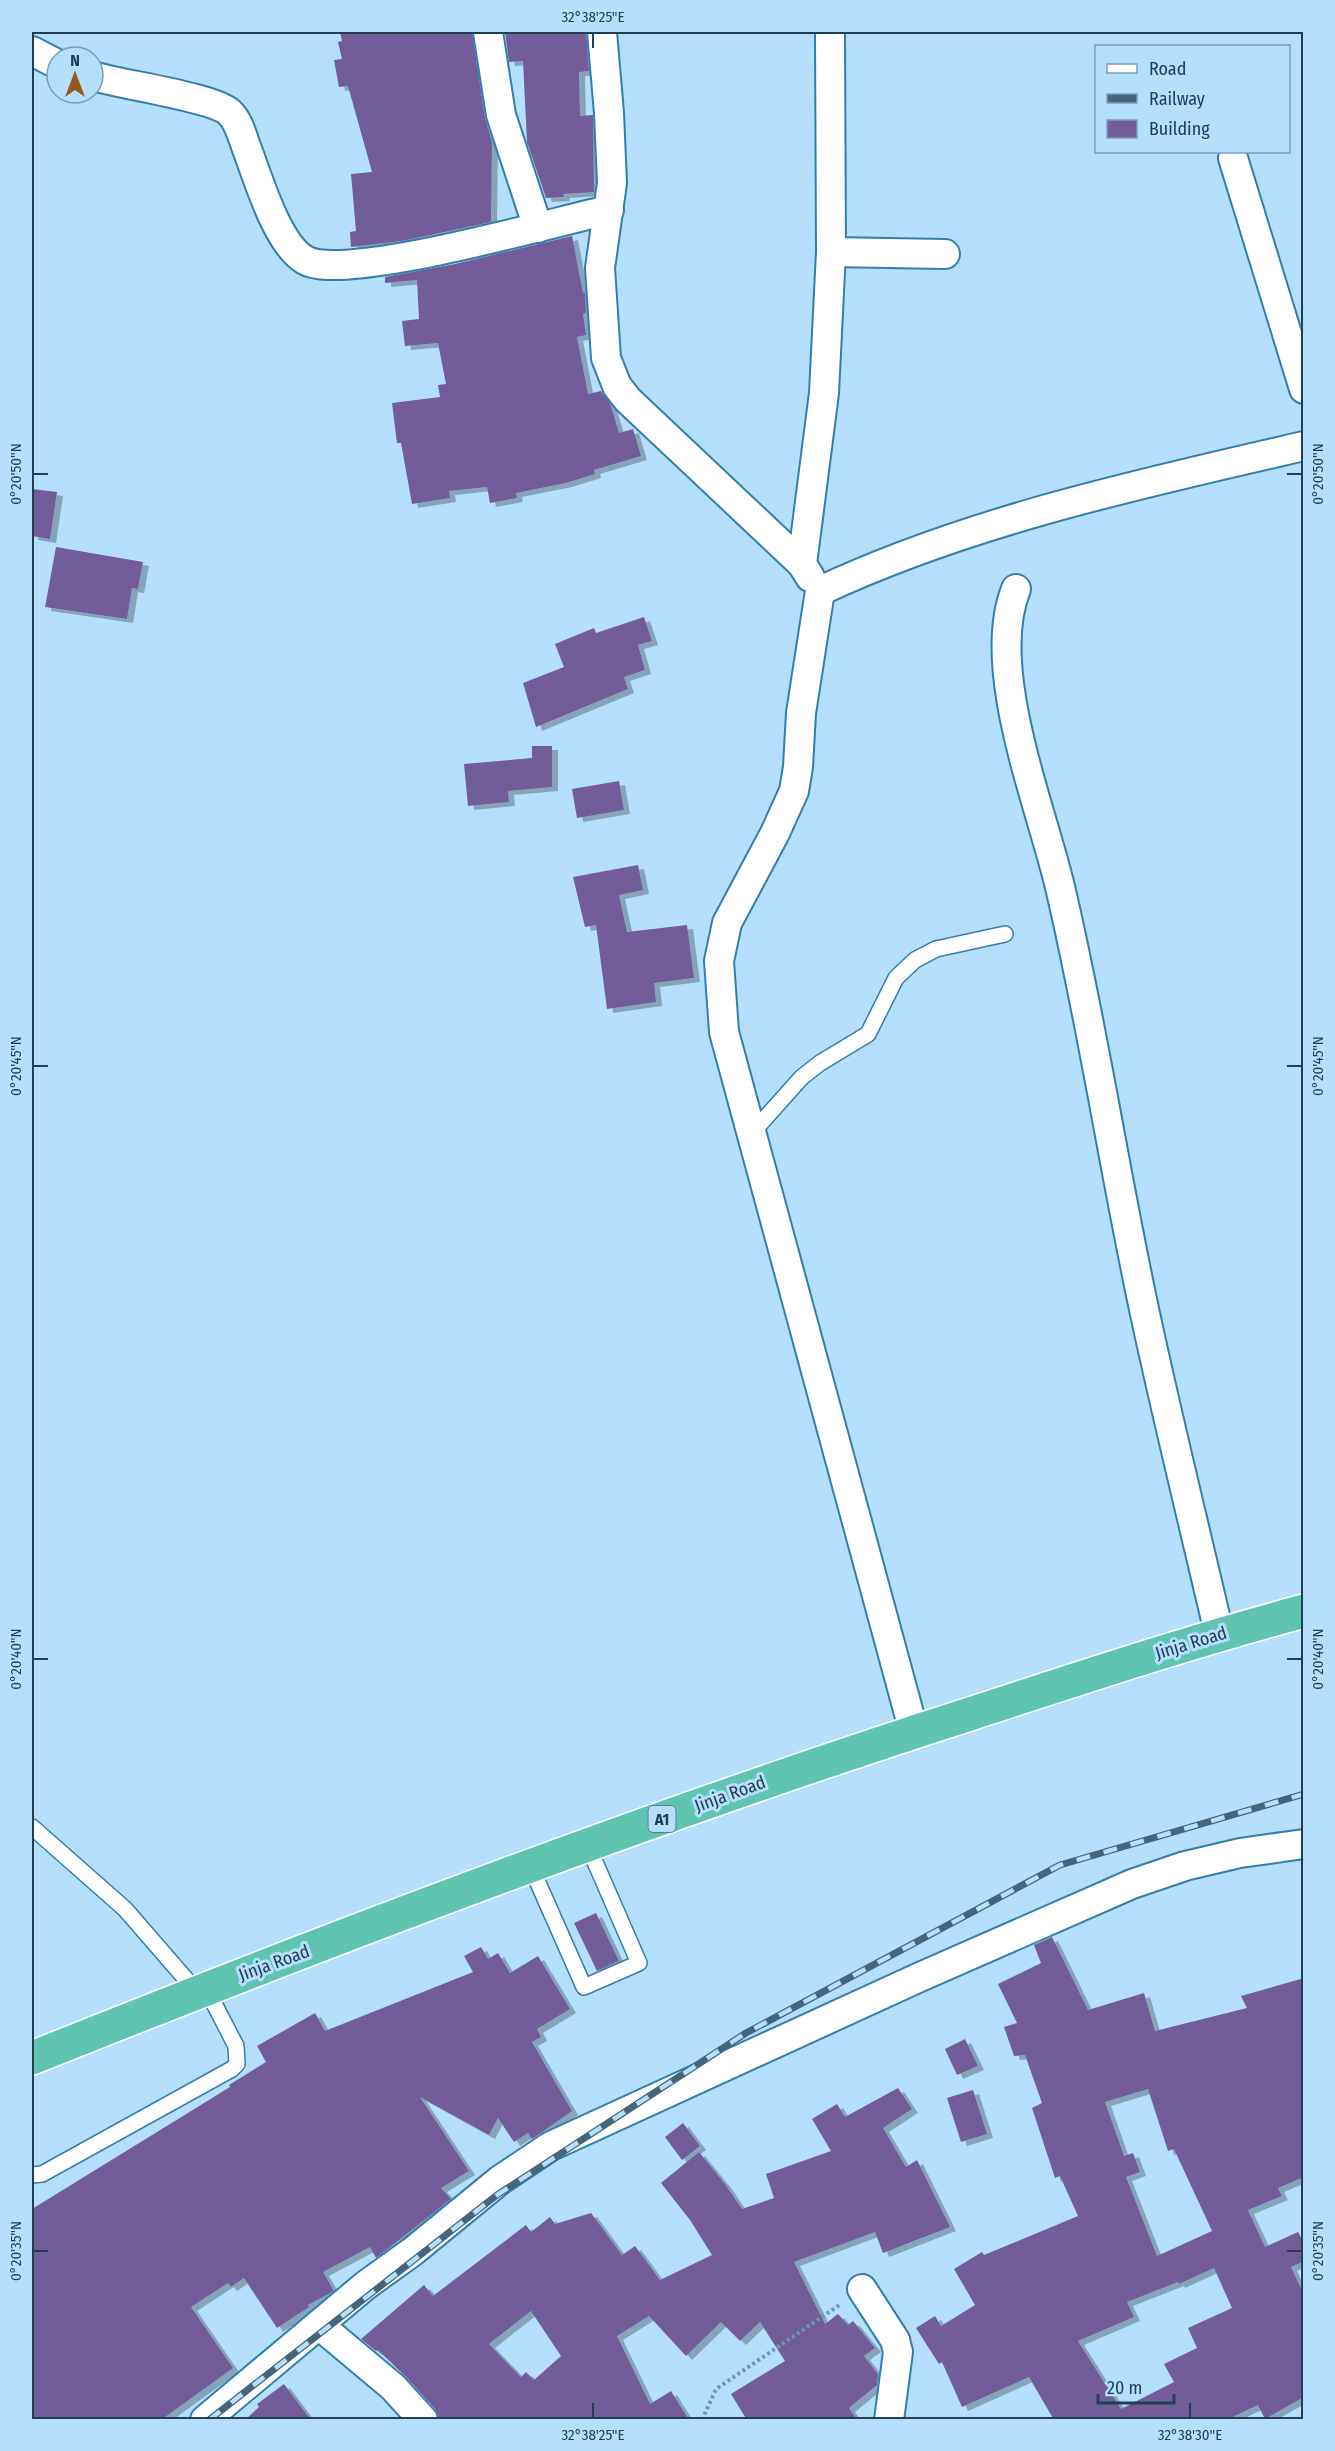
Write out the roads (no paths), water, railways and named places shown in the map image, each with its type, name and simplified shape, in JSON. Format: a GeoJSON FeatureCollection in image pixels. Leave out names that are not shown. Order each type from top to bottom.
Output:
{"type":"FeatureCollection","features":[{"type":"Feature","properties":{"kind":"highway","name":"Jinja Road"},"geometry":{"type":"LineString","coordinates":[[32,2058],[202,1990],[754,1784],[1219,1633],[1304,1611]]}},
{"type":"Feature","properties":{"kind":"street"},"geometry":{"type":"LineString","coordinates":[[488,32],[501,115],[538,228]]}},
{"type":"Feature","properties":{"kind":"street"},"geometry":{"type":"LineString","coordinates":[[602,32],[612,183],[600,268],[606,358],[617,386],[650,422],[802,564],[820,591],[801,713],[798,767],[794,791],[775,833],[727,922],[719,961],[724,1032],[914,1732]]}},
{"type":"Feature","properties":{"kind":"street"},"geometry":{"type":"LineString","coordinates":[[802,564],[824,393],[831,252],[830,32]]}},
{"type":"Feature","properties":{"kind":"street"},"geometry":{"type":"LineString","coordinates":[[105,79],[208,102],[230,113],[239,127],[262,190],[283,234],[296,254],[307,261],[328,265],[456,248],[609,210]]}},
{"type":"Feature","properties":{"kind":"street"},"geometry":{"type":"LineString","coordinates":[[1233,158],[1304,389]]}},
{"type":"Feature","properties":{"kind":"street"},"geometry":{"type":"LineString","coordinates":[[831,252],[945,254]]}},
{"type":"Feature","properties":{"kind":"street"},"geometry":{"type":"LineString","coordinates":[[820,591],[906,555],[1004,522],[1304,446]]}},
{"type":"Feature","properties":{"kind":"street"},"geometry":{"type":"LineString","coordinates":[[1016,589],[1008,609],[1005,638],[1017,730],[1060,887],[1144,1310],[1219,1633]]}},
{"type":"Feature","properties":{"kind":"street"},"geometry":{"type":"LineString","coordinates":[[205,2420],[500,2180],[550,2146],[920,1977],[1132,1884],[1185,1866],[1240,1853],[1304,1844]]}},
{"type":"Feature","properties":{"kind":"street"},"geometry":{"type":"LineString","coordinates":[[862,2289],[895,2340],[898,2352],[889,2420]]}},
{"type":"Feature","properties":{"kind":"street"},"geometry":{"type":"LineString","coordinates":[[320,2325],[393,2387],[423,2420]]}},
{"type":"Feature","properties":{"kind":"lane"},"geometry":{"type":"LineString","coordinates":[[751,1134],[802,1077],[820,1062],[868,1034],[896,978],[915,960],[936,949],[1005,934]]}},
{"type":"Feature","properties":{"kind":"lane"},"geometry":{"type":"LineString","coordinates":[[32,1827],[125,1910],[202,1990],[236,2046],[237,2064],[232,2070],[42,2174],[32,2175]]}},
{"type":"Feature","properties":{"kind":"lane"},"geometry":{"type":"LineString","coordinates":[[531,1867],[584,1987],[639,1963],[588,1846]]}},
{"type":"Feature","properties":{"kind":"railway"},"geometry":{"type":"LineString","coordinates":[[209,2420],[497,2195],[746,2033],[1060,1865],[1304,1794]]}}]}
